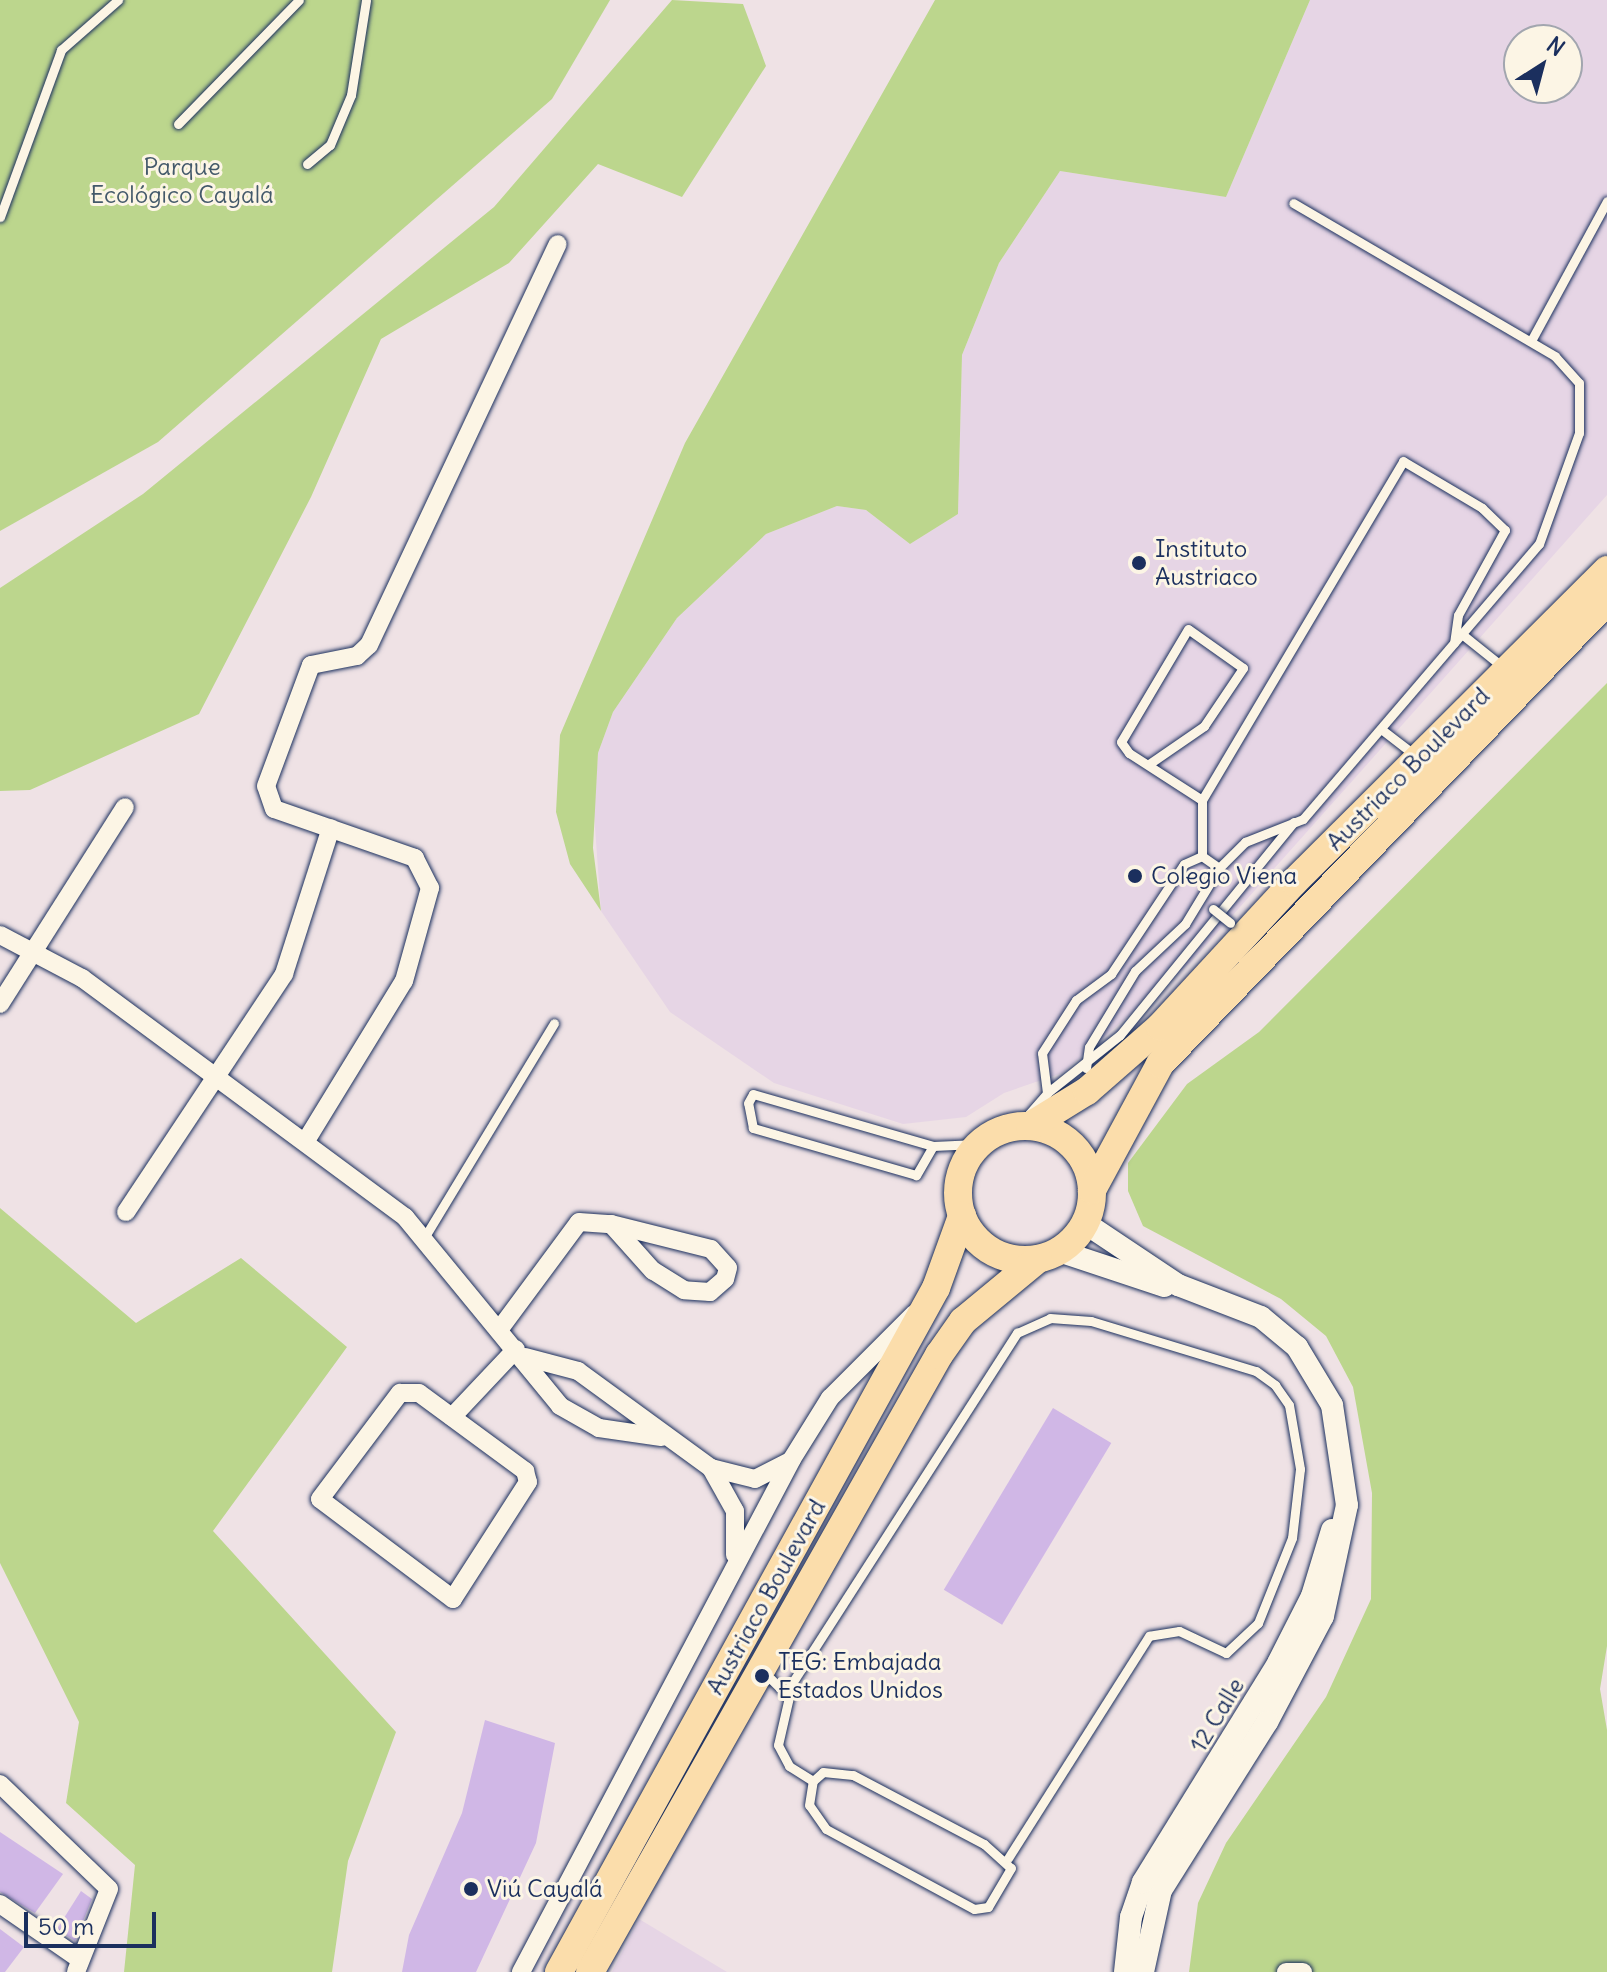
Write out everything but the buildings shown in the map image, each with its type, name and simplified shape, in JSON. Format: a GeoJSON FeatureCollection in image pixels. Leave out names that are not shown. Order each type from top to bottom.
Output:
{"type":"FeatureCollection","features":[{"type":"Feature","properties":{"kind":"main road","name":"Austriaco Boulevard"},"geometry":{"type":"LineString","coordinates":[[1024,1126],[1087,1091],[1160,1027],[1294,882],[1607,570]]}},
{"type":"Feature","properties":{"kind":"main road","name":"Austriaco Boulevard"},"geometry":{"type":"LineString","coordinates":[[1092,1190],[1160,1064],[1607,601]]}},
{"type":"Feature","properties":{"kind":"main road"},"geometry":{"type":"LineString","coordinates":[[1024,1126],[1069,1142],[1092,1190],[1085,1223],[1049,1255],[992,1252],[962,1216],[959,1175],[977,1144],[1024,1126]]}},
{"type":"Feature","properties":{"kind":"main road","name":"Austriaco Boulevard"},"geometry":{"type":"LineString","coordinates":[[559,1972],[936,1288],[962,1216]]}},
{"type":"Feature","properties":{"kind":"main road","name":"Austriaco Boulevard"},"geometry":{"type":"LineString","coordinates":[[590,1972],[939,1355],[963,1321],[1049,1255]]}},
{"type":"Feature","properties":{"kind":"street"},"geometry":{"type":"LineString","coordinates":[[307,1139],[404,981],[430,888],[415,858],[274,809],[265,794],[304,675],[319,658],[365,653],[558,244]]}},
{"type":"Feature","properties":{"kind":"street"},"geometry":{"type":"LineString","coordinates":[[0,1004],[125,807]]}},
{"type":"Feature","properties":{"kind":"street"},"geometry":{"type":"LineString","coordinates":[[126,1212],[214,1071],[284,974],[331,828]]}},
{"type":"Feature","properties":{"kind":"street"},"geometry":{"type":"LineString","coordinates":[[0,935],[32,952],[214,1071],[307,1139],[424,1238],[435,1263],[520,1353],[547,1393],[576,1418],[661,1437]]}},
{"type":"Feature","properties":{"kind":"street"},"geometry":{"type":"LineString","coordinates":[[499,1330],[579,1222],[611,1224],[711,1249],[728,1268],[725,1279],[710,1292],[684,1290],[653,1271],[611,1224]]}},
{"type":"Feature","properties":{"kind":"street","name":"12 Calle"},"geometry":{"type":"LineString","coordinates":[[1085,1223],[1178,1285]]}},
{"type":"Feature","properties":{"kind":"street","name":"12 Calle"},"geometry":{"type":"LineString","coordinates":[[1049,1255],[1178,1285],[1261,1317],[1304,1354],[1332,1405],[1342,1478],[1345,1527],[1323,1616],[1267,1722],[1161,1890],[1143,1972]]}},
{"type":"Feature","properties":{"kind":"street"},"geometry":{"type":"LineString","coordinates":[[521,1972],[735,1558],[792,1459],[830,1398],[936,1288]]}},
{"type":"Feature","properties":{"kind":"street"},"geometry":{"type":"LineString","coordinates":[[520,1353],[578,1371],[661,1437],[711,1468],[755,1479],[792,1459]]}},
{"type":"Feature","properties":{"kind":"street"},"geometry":{"type":"LineString","coordinates":[[452,1417],[520,1353]]}},
{"type":"Feature","properties":{"kind":"street"},"geometry":{"type":"LineString","coordinates":[[400,1393],[419,1393],[452,1417],[525,1471],[528,1482],[453,1599],[320,1499],[400,1393]]}},
{"type":"Feature","properties":{"kind":"street"},"geometry":{"type":"LineString","coordinates":[[711,1468],[735,1511],[735,1558]]}},
{"type":"Feature","properties":{"kind":"street","name":"12 Calle"},"geometry":{"type":"LineString","coordinates":[[1125,1972],[1140,1890],[1306,1608],[1342,1478]]}},
{"type":"Feature","properties":{"kind":"street"},"geometry":{"type":"LineString","coordinates":[[0,1904],[77,1965],[109,1889],[3,1793]]}},
{"type":"Feature","properties":{"kind":"street"},"geometry":{"type":"LineString","coordinates":[[1286,1972],[1303,1972]]}},
{"type":"Feature","properties":{"kind":"lane"},"geometry":{"type":"LineString","coordinates":[[0,217],[61,50],[118,0]]}},
{"type":"Feature","properties":{"kind":"lane"},"geometry":{"type":"LineString","coordinates":[[178,124],[299,0]]}},
{"type":"Feature","properties":{"kind":"lane"},"geometry":{"type":"LineString","coordinates":[[307,164],[330,145],[351,95],[366,0]]}},
{"type":"Feature","properties":{"kind":"lane"},"geometry":{"type":"LineString","coordinates":[[1531,341],[1607,201]]}},
{"type":"Feature","properties":{"kind":"lane"},"geometry":{"type":"LineString","coordinates":[[1024,1126],[1047,1093],[1086,1068],[1264,867],[1294,822],[1381,729],[1539,544],[1579,433],[1579,383],[1531,341],[1293,203]]}},
{"type":"Feature","properties":{"kind":"lane"},"geometry":{"type":"LineString","coordinates":[[1202,856],[1202,800],[1403,461],[1482,508],[1505,530],[1458,615],[1453,646]]}},
{"type":"Feature","properties":{"kind":"lane"},"geometry":{"type":"LineString","coordinates":[[1149,764],[1204,726],[1243,668],[1188,629],[1121,742],[1149,764],[1202,800]]}},
{"type":"Feature","properties":{"kind":"lane"},"geometry":{"type":"LineString","coordinates":[[1463,635],[1507,670]]}},
{"type":"Feature","properties":{"kind":"lane"},"geometry":{"type":"LineString","coordinates":[[1381,729],[1419,758]]}},
{"type":"Feature","properties":{"kind":"lane"},"geometry":{"type":"LineString","coordinates":[[1086,1068],[1089,1047],[1135,971],[1185,924],[1219,868],[1245,842],[1294,822]]}},
{"type":"Feature","properties":{"kind":"lane"},"geometry":{"type":"LineString","coordinates":[[1202,856],[1219,868]]}},
{"type":"Feature","properties":{"kind":"lane"},"geometry":{"type":"LineString","coordinates":[[1047,1093],[1042,1053],[1076,1000],[1111,974],[1184,864],[1202,856]]}},
{"type":"Feature","properties":{"kind":"lane"},"geometry":{"type":"LineString","coordinates":[[1202,893],[1213,909],[1230,923],[1294,882]]}},
{"type":"Feature","properties":{"kind":"lane"},"geometry":{"type":"LineString","coordinates":[[424,1238],[554,1023]]}},
{"type":"Feature","properties":{"kind":"lane"},"geometry":{"type":"LineString","coordinates":[[933,1146],[916,1175],[753,1128],[748,1103],[753,1094],[933,1146],[977,1144]]}},
{"type":"Feature","properties":{"kind":"lane"},"geometry":{"type":"LineString","coordinates":[[813,1781],[779,1752],[787,1691],[1017,1333],[1050,1318],[1091,1321],[1256,1371],[1275,1385],[1289,1405],[1300,1469],[1292,1538],[1258,1623],[1226,1653],[1179,1631],[1149,1636],[1008,1858]]}},
{"type":"Feature","properties":{"kind":"lane"},"geometry":{"type":"LineString","coordinates":[[770,1678],[787,1691]]}},
{"type":"Feature","properties":{"kind":"lane"},"geometry":{"type":"LineString","coordinates":[[823,1772],[853,1775],[1008,1858],[1011,1868],[988,1907],[974,1909],[826,1829],[809,1805],[813,1781],[823,1772]]}},
{"type":"Feature","properties":{"kind":"shaded area","name":"Instituto Austriaco"},"geometry":{"type":"Polygon","coordinates":[[[1310,0],[1607,0],[1607,495],[1191,962],[1062,1073],[1004,1093],[966,1117],[903,1124],[774,1083],[670,1012],[601,911],[594,813],[598,753],[613,712],[677,618],[766,534],[837,506],[866,510],[910,544],[958,514],[962,355],[999,263],[1060,171],[1226,197],[1310,0]]]}},
{"type":"Feature","properties":{"kind":"shaded area"},"geometry":{"type":"Polygon","coordinates":[[[639,1919],[727,1972],[612,1972],[639,1919]]]}},
{"type":"Feature","properties":{"kind":"green space","name":"Parque Ecológico Cayalá"},"geometry":{"type":"Polygon","coordinates":[[[0,0],[610,0],[552,99],[158,442],[0,531],[0,0]]]}},
{"type":"Feature","properties":{"kind":"green space"},"geometry":{"type":"Polygon","coordinates":[[[672,0],[743,4],[766,66],[682,197],[598,164],[509,263],[381,339],[311,497],[199,714],[30,790],[0,791],[0,588],[143,494],[494,207],[672,0]]]}},
{"type":"Feature","properties":{"kind":"green space"},"geometry":{"type":"Polygon","coordinates":[[[935,0],[1310,0],[1226,197],[1060,171],[999,263],[962,355],[958,514],[910,544],[866,510],[837,506],[766,534],[677,618],[613,712],[598,753],[593,848],[601,911],[570,864],[556,812],[560,735],[685,443],[935,0]]]}},
{"type":"Feature","properties":{"kind":"green space"},"geometry":{"type":"Polygon","coordinates":[[[1607,683],[1607,1646],[1600,1689],[1607,1730],[1607,1972],[1189,1972],[1198,1903],[1226,1843],[1326,1697],[1371,1599],[1372,1493],[1353,1387],[1326,1336],[1281,1299],[1143,1226],[1128,1191],[1128,1163],[1187,1084],[1259,1032],[1607,683]]]}},
{"type":"Feature","properties":{"kind":"green space"},"geometry":{"type":"Polygon","coordinates":[[[0,1208],[136,1323],[241,1258],[347,1347],[213,1531],[396,1732],[348,1861],[332,1972],[124,1972],[135,1865],[66,1803],[79,1722],[0,1563],[0,1208]]]}},
{"type":"Feature","properties":{"kind":"place","name":"Instituto Austriaco"},"geometry":{"type":"Point","coordinates":[1139,563]}},
{"type":"Feature","properties":{"kind":"place","name":"Colegio Viena"},"geometry":{"type":"Point","coordinates":[1135,876]}},
{"type":"Feature","properties":{"kind":"place","name":"TEG: Embajada Estados Unidos"},"geometry":{"type":"Point","coordinates":[762,1676]}},
{"type":"Feature","properties":{"kind":"place","name":"Viú Cayalá"},"geometry":{"type":"Point","coordinates":[471,1889]}}]}
